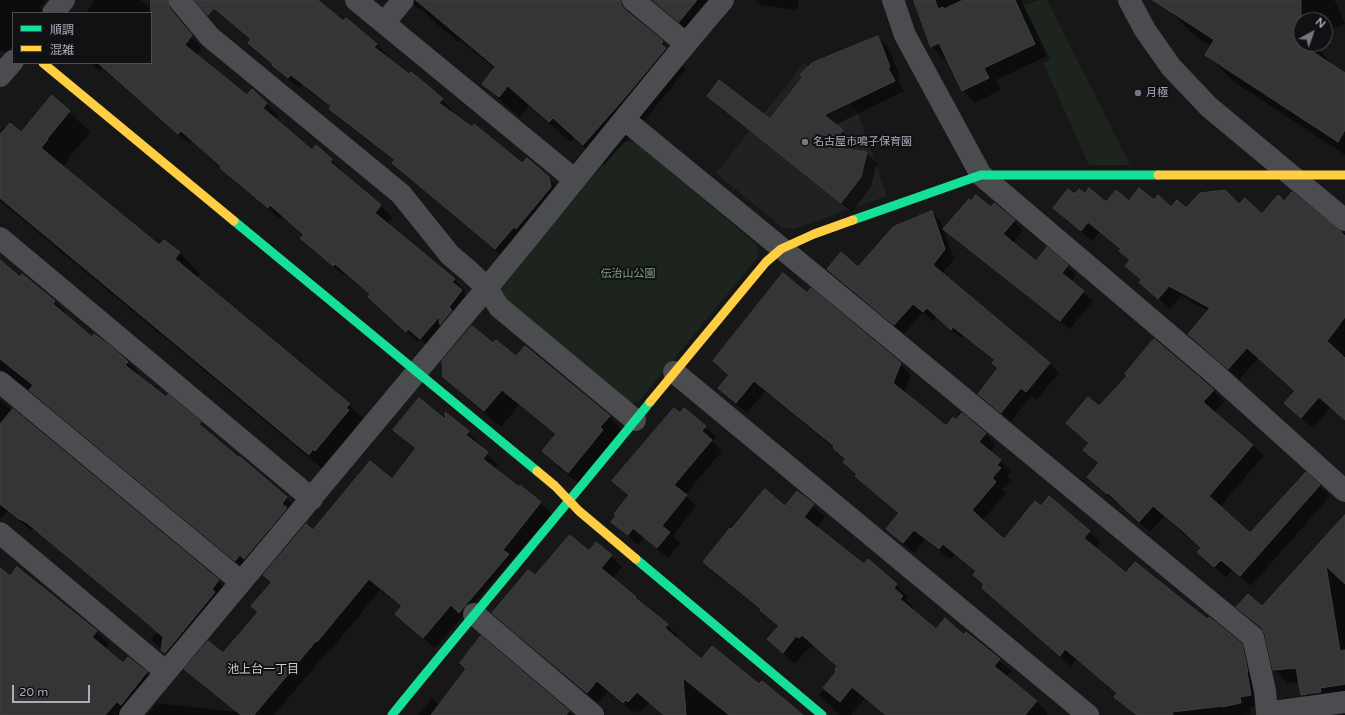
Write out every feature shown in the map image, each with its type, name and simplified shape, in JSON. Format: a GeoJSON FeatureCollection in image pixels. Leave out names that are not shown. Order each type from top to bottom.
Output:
{"type":"FeatureCollection","features":[{"type":"Feature","properties":{"kind":"street"},"geometry":{"type":"LineString","coordinates":[[54,12],[64,0]]}},
{"type":"Feature","properties":{"kind":"street"},"geometry":{"type":"LineString","coordinates":[[179,0],[210,37],[400,194],[450,255],[469,270],[486,288],[499,307],[635,420]]}},
{"type":"Feature","properties":{"kind":"street"},"geometry":{"type":"LineString","coordinates":[[356,0],[575,180]]}},
{"type":"Feature","properties":{"kind":"street"},"geometry":{"type":"LineString","coordinates":[[384,23],[404,0]]}},
{"type":"Feature","properties":{"kind":"street"},"geometry":{"type":"LineString","coordinates":[[633,0],[686,44]]}},
{"type":"Feature","properties":{"kind":"street"},"geometry":{"type":"LineString","coordinates":[[130,715],[312,499],[723,0]]}},
{"type":"Feature","properties":{"kind":"street"},"geometry":{"type":"LineString","coordinates":[[893,0],[905,35],[981,175],[1214,372],[1345,491]]}},
{"type":"Feature","properties":{"kind":"street"},"geometry":{"type":"LineString","coordinates":[[1129,0],[1145,30],[1171,67],[1209,107],[1345,220]]}},
{"type":"Feature","properties":{"kind":"street"},"geometry":{"type":"LineString","coordinates":[[0,76],[12,62]]}},
{"type":"Feature","properties":{"kind":"street"},"geometry":{"type":"LineString","coordinates":[[44,64],[555,486],[585,516],[822,715]]}},
{"type":"Feature","properties":{"kind":"street"},"geometry":{"type":"LineString","coordinates":[[624,120],[1253,637],[1265,691],[1262,714],[1345,702]]}},
{"type":"Feature","properties":{"kind":"street"},"geometry":{"type":"LineString","coordinates":[[392,715],[474,614],[570,501],[674,372],[766,262],[781,249],[814,234],[981,175],[1345,174]]}},
{"type":"Feature","properties":{"kind":"street"},"geometry":{"type":"LineString","coordinates":[[0,238],[312,499]]}},
{"type":"Feature","properties":{"kind":"street"},"geometry":{"type":"LineString","coordinates":[[674,372],[1088,715]]}},
{"type":"Feature","properties":{"kind":"street"},"geometry":{"type":"LineString","coordinates":[[0,382],[241,582]]}},
{"type":"Feature","properties":{"kind":"street"},"geometry":{"type":"LineString","coordinates":[[5,544],[166,672]]}},
{"type":"Feature","properties":{"kind":"street"},"geometry":{"type":"LineString","coordinates":[[474,614],[593,715]]}},
{"type":"Feature","properties":{"kind":"shaded area","name":"名古屋市鳴子保育園"},"geometry":{"type":"Polygon","coordinates":[[[804,63],[857,110],[887,196],[794,229],[783,228],[716,173],[804,63]]]}},
{"type":"Feature","properties":{"kind":"green space"},"geometry":{"type":"Polygon","coordinates":[[[1040,0],[1047,0],[1130,165],[1089,165],[1043,63],[1051,60],[1023,5],[1040,0]]]}},
{"type":"Feature","properties":{"kind":"green space","name":"伝治山公園"},"geometry":{"type":"Polygon","coordinates":[[[622,142],[635,142],[757,245],[758,257],[639,401],[625,404],[503,301],[500,288],[622,142]]]}},
{"type":"Feature","properties":{"kind":"building"},"geometry":{"type":"Polygon","coordinates":[[[151,0],[167,0],[169,8],[192,35],[185,45],[247,95],[252,89],[267,103],[263,108],[312,150],[316,145],[332,159],[330,162],[381,205],[375,213],[455,279],[452,282],[462,290],[449,307],[452,310],[440,325],[439,317],[420,339],[408,329],[406,332],[368,297],[370,294],[335,264],[333,266],[300,238],[304,235],[270,205],[268,208],[220,168],[221,166],[181,131],[178,134],[99,64],[152,64],[151,0]]]}},
{"type":"Feature","properties":{"kind":"building"},"geometry":{"type":"Polygon","coordinates":[[[195,0],[318,0],[343,21],[346,18],[377,44],[374,47],[409,74],[411,72],[427,85],[443,99],[439,103],[472,127],[474,124],[522,163],[527,158],[549,177],[551,187],[516,229],[514,227],[495,249],[392,163],[395,160],[329,109],[331,106],[291,75],[288,78],[272,65],[273,64],[248,43],[251,39],[214,8],[208,15],[195,0]]]}},
{"type":"Feature","properties":{"kind":"building"},"geometry":{"type":"Polygon","coordinates":[[[416,0],[621,0],[621,5],[625,10],[663,41],[661,44],[666,48],[583,145],[553,118],[549,122],[508,86],[499,97],[482,84],[495,67],[416,0]]]}},
{"type":"Feature","properties":{"kind":"building"},"geometry":{"type":"Polygon","coordinates":[[[653,0],[697,0],[679,22],[653,0]]]}},
{"type":"Feature","properties":{"kind":"building"},"geometry":{"type":"Polygon","coordinates":[[[914,0],[935,0],[938,9],[943,7],[944,9],[963,0],[1015,0],[1035,44],[984,68],[989,78],[962,91],[939,43],[931,47],[914,0]]]}},
{"type":"Feature","properties":{"kind":"building"},"geometry":{"type":"Polygon","coordinates":[[[1153,0],[1301,0],[1301,12],[1293,12],[1293,52],[1313,52],[1345,73],[1345,130],[1338,142],[1205,55],[1214,40],[1153,0]]]}},
{"type":"Feature","properties":{"kind":"building"},"geometry":{"type":"Polygon","coordinates":[[[878,36],[890,67],[888,68],[895,81],[824,115],[843,130],[830,147],[867,152],[861,177],[841,203],[707,96],[719,80],[770,119],[803,77],[800,75],[812,63],[878,36]]]}},
{"type":"Feature","properties":{"kind":"building"},"geometry":{"type":"Polygon","coordinates":[[[52,95],[70,111],[41,148],[159,245],[164,240],[180,252],[175,259],[350,404],[346,408],[349,410],[315,451],[313,449],[309,455],[0,198],[0,134],[10,123],[21,132],[52,95]]]}},
{"type":"Feature","properties":{"kind":"building"},"geometry":{"type":"Polygon","coordinates":[[[1089,188],[1106,202],[1116,190],[1129,201],[1139,188],[1154,200],[1158,195],[1171,207],[1177,200],[1186,208],[1200,193],[1225,190],[1239,204],[1245,198],[1262,214],[1278,195],[1284,201],[1292,192],[1339,230],[1345,236],[1345,317],[1327,341],[1345,358],[1345,420],[1319,397],[1301,418],[1284,403],[1295,391],[1247,348],[1228,369],[1188,334],[1210,308],[1169,286],[1158,299],[1139,282],[1142,280],[1125,266],[1130,260],[1119,251],[1121,249],[1088,222],[1081,231],[1053,208],[1068,189],[1074,194],[1079,189],[1085,193],[1089,188]]]}},
{"type":"Feature","properties":{"kind":"building"},"geometry":{"type":"Polygon","coordinates":[[[976,195],[991,207],[994,203],[1015,220],[1003,234],[1036,261],[1047,247],[1068,265],[1062,273],[1084,291],[1060,321],[943,229],[969,199],[971,201],[976,195]]]}},
{"type":"Feature","properties":{"kind":"building"},"geometry":{"type":"Polygon","coordinates":[[[932,211],[945,249],[933,265],[1050,363],[1026,392],[1021,388],[1001,413],[978,394],[998,368],[992,363],[995,360],[953,327],[951,330],[927,308],[923,312],[913,304],[894,325],[827,269],[841,252],[858,267],[893,227],[932,211]]]}},
{"type":"Feature","properties":{"kind":"building"},"geometry":{"type":"Polygon","coordinates":[[[0,260],[20,277],[22,274],[55,301],[53,304],[92,337],[94,334],[113,348],[128,362],[125,365],[166,397],[168,394],[201,422],[199,424],[287,497],[282,504],[287,508],[244,559],[240,555],[235,561],[29,390],[33,385],[0,359],[0,260]]]}},
{"type":"Feature","properties":{"kind":"building"},"geometry":{"type":"Polygon","coordinates":[[[783,273],[807,293],[811,288],[901,363],[893,383],[946,426],[953,417],[956,420],[962,413],[986,433],[979,442],[1001,460],[997,465],[1001,468],[992,478],[996,482],[972,510],[988,525],[1004,539],[1035,501],[1041,506],[1049,496],[1090,531],[1084,538],[1126,573],[1135,562],[1207,619],[1209,617],[1242,644],[1251,695],[1240,697],[1241,703],[1222,707],[1172,712],[1173,715],[1137,715],[1114,697],[1117,693],[1065,649],[1060,656],[982,588],[984,584],[973,575],[976,571],[943,544],[939,549],[914,530],[903,543],[886,529],[899,513],[855,476],[857,474],[843,462],[846,459],[833,448],[834,446],[754,381],[736,403],[718,388],[729,375],[713,361],[783,273]]]}},
{"type":"Feature","properties":{"kind":"building"},"geometry":{"type":"Polygon","coordinates":[[[472,326],[493,343],[496,340],[516,356],[525,346],[610,416],[600,427],[603,430],[568,473],[542,451],[556,434],[502,390],[484,411],[443,377],[442,361],[472,326]]]}},
{"type":"Feature","properties":{"kind":"building"},"geometry":{"type":"Polygon","coordinates":[[[1154,339],[1214,390],[1203,402],[1253,445],[1209,496],[1250,533],[1306,472],[1320,485],[1240,576],[1221,560],[1214,567],[1197,552],[1201,548],[1153,506],[1139,522],[1108,493],[1107,494],[1087,477],[1099,463],[1083,450],[1089,443],[1066,423],[1088,397],[1099,406],[1127,376],[1125,374],[1154,339]]]}},
{"type":"Feature","properties":{"kind":"building"},"geometry":{"type":"Polygon","coordinates":[[[419,398],[446,420],[445,412],[469,431],[466,435],[488,452],[483,459],[541,502],[503,550],[509,554],[459,613],[451,605],[423,638],[395,614],[402,606],[369,579],[254,715],[241,715],[184,669],[208,641],[223,653],[258,612],[251,606],[272,582],[263,575],[306,524],[313,530],[370,461],[392,479],[416,448],[393,430],[419,398]]]}},
{"type":"Feature","properties":{"kind":"building"},"geometry":{"type":"Polygon","coordinates":[[[674,408],[680,413],[684,408],[706,426],[702,431],[712,440],[674,485],[687,495],[662,526],[670,532],[657,548],[633,528],[628,535],[611,522],[616,516],[614,514],[629,495],[612,481],[674,408]]]}},
{"type":"Feature","properties":{"kind":"building"},"geometry":{"type":"Polygon","coordinates":[[[13,409],[219,580],[212,589],[215,592],[165,653],[161,650],[163,637],[152,627],[27,523],[20,520],[0,504],[0,424],[13,409]]]}},
{"type":"Feature","properties":{"kind":"building"},"geometry":{"type":"Polygon","coordinates":[[[765,489],[785,506],[797,491],[814,504],[804,517],[864,564],[868,559],[897,584],[894,588],[903,596],[900,599],[936,629],[945,618],[964,635],[966,632],[1000,659],[994,666],[1037,701],[1025,715],[886,715],[852,687],[840,702],[823,688],[836,672],[835,670],[837,666],[802,635],[799,638],[796,636],[783,653],[767,639],[779,626],[760,610],[761,609],[703,562],[730,528],[731,529],[765,489]]]}},
{"type":"Feature","properties":{"kind":"building"},"geometry":{"type":"Polygon","coordinates":[[[1345,515],[1345,584],[1326,566],[1340,651],[1345,650],[1345,684],[1320,688],[1321,692],[1301,695],[1296,668],[1273,670],[1265,634],[1261,627],[1236,607],[1248,594],[1262,606],[1345,515]]]}},
{"type":"Feature","properties":{"kind":"building"},"geometry":{"type":"Polygon","coordinates":[[[570,535],[589,551],[596,542],[612,555],[601,568],[636,597],[635,598],[668,624],[665,628],[701,659],[712,646],[759,684],[762,681],[803,715],[729,715],[683,678],[686,715],[664,715],[637,692],[628,702],[626,700],[623,703],[597,681],[587,693],[492,613],[528,570],[535,575],[570,535]]]}},
{"type":"Feature","properties":{"kind":"building"},"geometry":{"type":"Polygon","coordinates":[[[17,567],[97,631],[92,637],[123,663],[128,657],[147,672],[121,705],[117,702],[105,715],[0,715],[0,568],[10,576],[17,567]]]}},
{"type":"Feature","properties":{"kind":"building"},"geometry":{"type":"Polygon","coordinates":[[[481,636],[569,711],[566,715],[431,715],[466,669],[460,663],[481,636]]]}},
{"type":"Feature","properties":{"kind":"traffic: fast"},"geometry":{"type":"LineString","coordinates":[[853,220],[981,175],[1158,175]]}},
{"type":"Feature","properties":{"kind":"traffic: fast"},"geometry":{"type":"LineString","coordinates":[[234,221],[537,471]]}},
{"type":"Feature","properties":{"kind":"traffic: fast"},"geometry":{"type":"LineString","coordinates":[[392,715],[650,402]]}},
{"type":"Feature","properties":{"kind":"traffic: fast"},"geometry":{"type":"LineString","coordinates":[[636,559],[822,715]]}},
{"type":"Feature","properties":{"kind":"traffic: slow"},"geometry":{"type":"LineString","coordinates":[[44,64],[234,221]]}},
{"type":"Feature","properties":{"kind":"traffic: slow"},"geometry":{"type":"LineString","coordinates":[[1158,175],[1345,175]]}},
{"type":"Feature","properties":{"kind":"traffic: slow"},"geometry":{"type":"LineString","coordinates":[[650,402],[766,262],[781,249],[814,234],[853,220]]}},
{"type":"Feature","properties":{"kind":"traffic: slow"},"geometry":{"type":"LineString","coordinates":[[537,471],[555,486],[579,511],[636,559]]}},
{"type":"Feature","properties":{"kind":"place","name":"月極"},"geometry":{"type":"Point","coordinates":[1138,93]}},
{"type":"Feature","properties":{"kind":"place","name":"名古屋市鳴子保育園"},"geometry":{"type":"Point","coordinates":[805,142]}},
{"type":"Feature","properties":{"kind":"district","name":"池上台一丁目"},"geometry":{"type":"Point","coordinates":[263,670]}}]}
